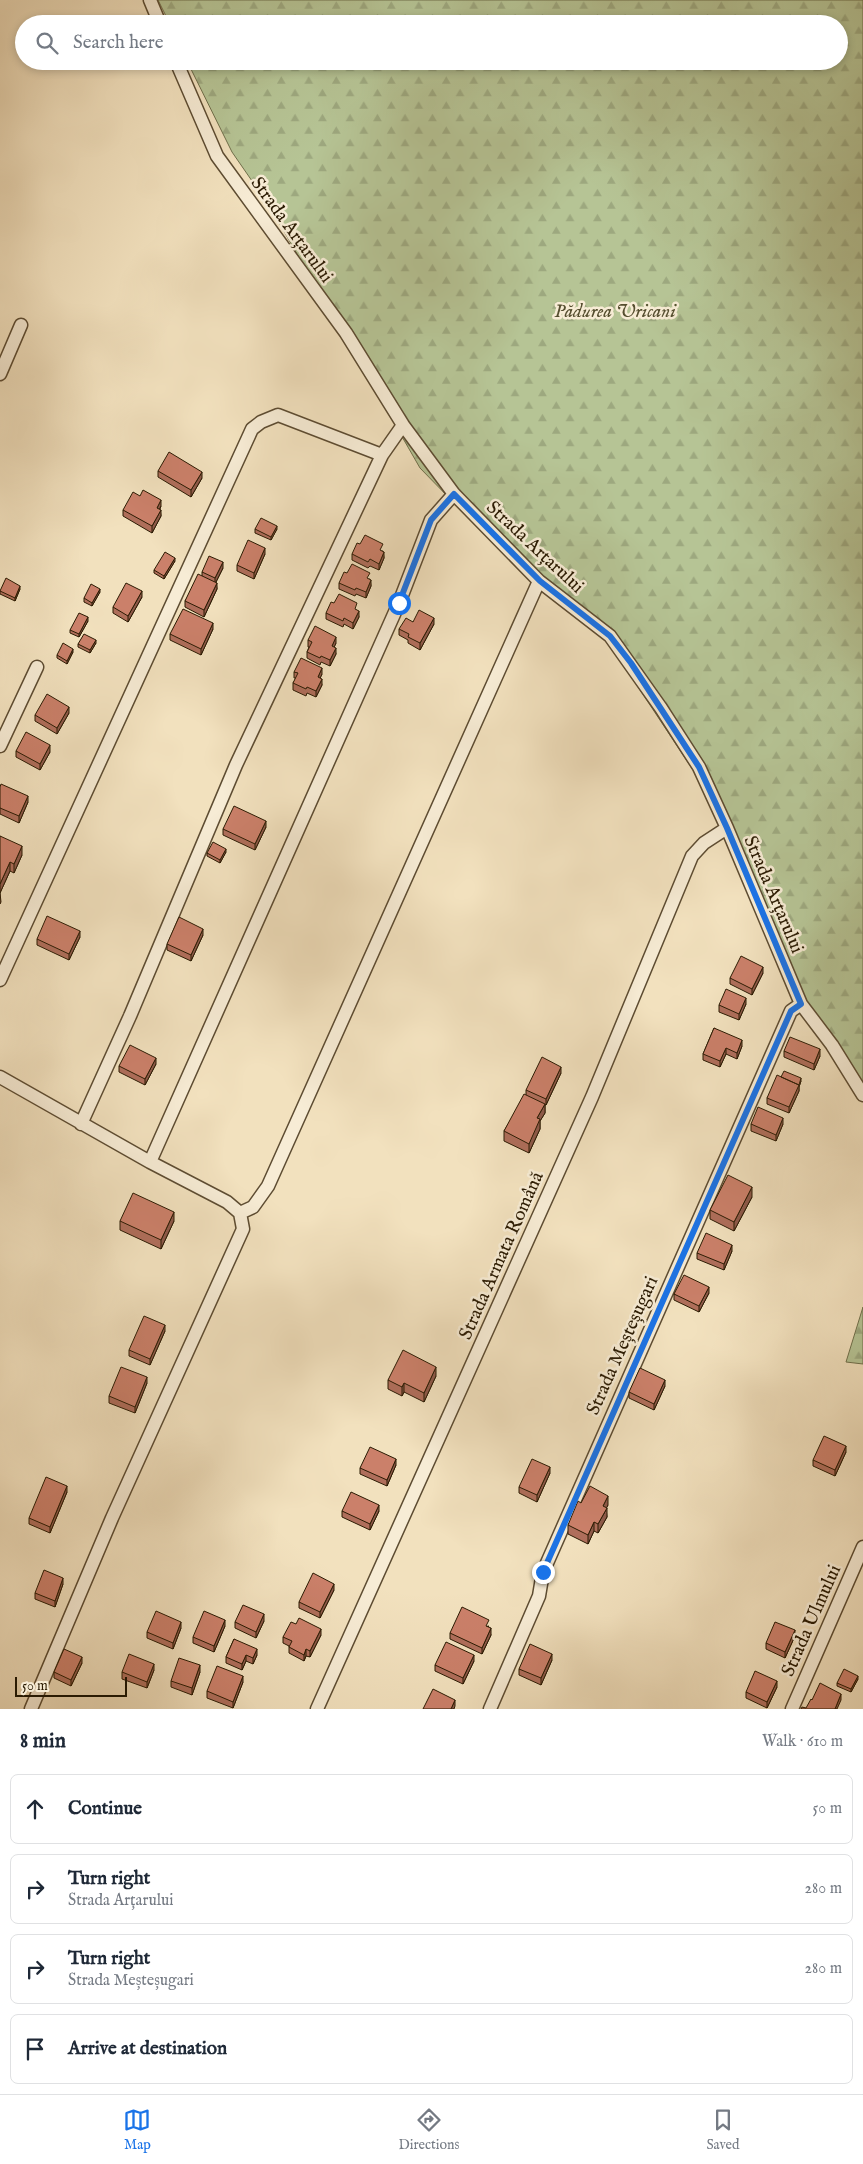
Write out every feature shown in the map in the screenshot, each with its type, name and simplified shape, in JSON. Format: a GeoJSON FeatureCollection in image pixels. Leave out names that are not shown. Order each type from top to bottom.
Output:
{"type":"FeatureCollection","features":[{"type":"Feature","properties":{"kind":"street"},"geometry":{"type":"LineString","coordinates":[[150,0],[156,15]]}},
{"type":"Feature","properties":{"kind":"street","name":"Strada Arțarului"},"geometry":{"type":"LineString","coordinates":[[180,70],[217,156],[346,333],[404,425],[454,494],[540,581],[610,636],[622,650],[699,767],[727,828],[801,1004],[832,1045],[863,1095]]}},
{"type":"Feature","properties":{"kind":"street"},"geometry":{"type":"LineString","coordinates":[[0,374],[22,325]]}},
{"type":"Feature","properties":{"kind":"street"},"geometry":{"type":"LineString","coordinates":[[0,980],[252,429],[261,422],[278,415],[382,455]]}},
{"type":"Feature","properties":{"kind":"street"},"geometry":{"type":"LineString","coordinates":[[81,1124],[130,1016],[236,765],[382,455],[404,425]]}},
{"type":"Feature","properties":{"kind":"street"},"geometry":{"type":"LineString","coordinates":[[150,1162],[399,603],[431,520],[454,494]]}},
{"type":"Feature","properties":{"kind":"street"},"geometry":{"type":"LineString","coordinates":[[240,1213],[253,1207],[268,1186],[540,581]]}},
{"type":"Feature","properties":{"kind":"street"},"geometry":{"type":"LineString","coordinates":[[0,746],[37,667]]}},
{"type":"Feature","properties":{"kind":"street","name":"Strada Armata Română"},"geometry":{"type":"LineString","coordinates":[[317,1709],[592,1097],[692,856],[704,843],[727,828]]}},
{"type":"Feature","properties":{"kind":"street","name":"Strada Meșteșugari"},"geometry":{"type":"LineString","coordinates":[[490,1709],[539,1596],[543,1572],[620,1394],[791,1011],[801,1004]]}},
{"type":"Feature","properties":{"kind":"street"},"geometry":{"type":"LineString","coordinates":[[0,1077],[150,1162],[227,1202],[240,1213],[243,1229],[240,1240],[112,1518],[31,1709]]}},
{"type":"Feature","properties":{"kind":"street","name":"Strada Ulmului"},"geometry":{"type":"LineString","coordinates":[[792,1709],[863,1547]]}},
{"type":"Feature","properties":{"kind":"green space","name":"Pădurea Uricani"},"geometry":{"type":"Polygon","coordinates":[[[158,0],[863,0],[863,1088],[809,1007],[730,826],[607,640],[530,581],[420,468],[270,207],[232,152],[191,70],[848,70],[848,15],[166,15],[158,0]]]}},
{"type":"Feature","properties":{"kind":"green space"},"geometry":{"type":"Polygon","coordinates":[[[863,1307],[863,1364],[846,1362],[863,1307]]]}},
{"type":"Feature","properties":{"kind":"building"},"geometry":{"type":"Polygon","coordinates":[[[169,452],[202,472],[191,490],[158,471],[169,452]]]}},
{"type":"Feature","properties":{"kind":"building"},"geometry":{"type":"Polygon","coordinates":[[[143,490],[161,500],[157,508],[161,510],[152,526],[123,510],[133,492],[140,496],[143,490]]]}},
{"type":"Feature","properties":{"kind":"building"},"geometry":{"type":"Polygon","coordinates":[[[261,518],[277,526],[271,537],[255,529],[261,518]]]}},
{"type":"Feature","properties":{"kind":"building"},"geometry":{"type":"Polygon","coordinates":[[[365,535],[383,544],[380,550],[384,552],[379,564],[370,559],[368,562],[352,554],[357,543],[360,544],[365,535]]]}},
{"type":"Feature","properties":{"kind":"building"},"geometry":{"type":"Polygon","coordinates":[[[248,540],[265,548],[254,573],[237,565],[248,540]]]}},
{"type":"Feature","properties":{"kind":"building"},"geometry":{"type":"Polygon","coordinates":[[[165,552],[175,558],[164,576],[154,570],[165,552]]]}},
{"type":"Feature","properties":{"kind":"building"},"geometry":{"type":"Polygon","coordinates":[[[209,556],[223,562],[215,578],[202,572],[209,556]]]}},
{"type":"Feature","properties":{"kind":"building"},"geometry":{"type":"Polygon","coordinates":[[[352,564],[370,573],[367,578],[371,580],[366,592],[356,588],[355,590],[339,583],[344,572],[347,573],[352,564]]]}},
{"type":"Feature","properties":{"kind":"building"},"geometry":{"type":"Polygon","coordinates":[[[198,574],[217,583],[204,610],[185,601],[198,574]]]}},
{"type":"Feature","properties":{"kind":"building"},"geometry":{"type":"Polygon","coordinates":[[[6,578],[20,586],[15,598],[0,591],[6,578]]]}},
{"type":"Feature","properties":{"kind":"building"},"geometry":{"type":"Polygon","coordinates":[[[126,583],[142,591],[128,616],[113,607],[126,583]]]}},
{"type":"Feature","properties":{"kind":"building"},"geometry":{"type":"Polygon","coordinates":[[[91,584],[100,589],[92,603],[84,598],[91,584]]]}},
{"type":"Feature","properties":{"kind":"building"},"geometry":{"type":"Polygon","coordinates":[[[339,594],[357,603],[355,609],[359,611],[353,623],[344,618],[343,621],[326,613],[331,602],[334,603],[339,594]]]}},
{"type":"Feature","properties":{"kind":"building"},"geometry":{"type":"Polygon","coordinates":[[[183,609],[213,623],[201,649],[170,634],[183,609]]]}},
{"type":"Feature","properties":{"kind":"building"},"geometry":{"type":"Polygon","coordinates":[[[419,610],[434,618],[420,643],[408,637],[409,634],[399,629],[406,618],[413,622],[419,610]]]}},
{"type":"Feature","properties":{"kind":"building"},"geometry":{"type":"Polygon","coordinates":[[[79,613],[88,617],[79,634],[70,630],[79,613]]]}},
{"type":"Feature","properties":{"kind":"building"},"geometry":{"type":"Polygon","coordinates":[[[315,626],[336,637],[332,646],[336,648],[330,660],[307,652],[312,642],[308,640],[315,626]]]}},
{"type":"Feature","properties":{"kind":"building"},"geometry":{"type":"Polygon","coordinates":[[[84,634],[96,640],[90,650],[78,644],[84,634]]]}},
{"type":"Feature","properties":{"kind":"building"},"geometry":{"type":"Polygon","coordinates":[[[63,643],[73,649],[67,661],[57,655],[63,643]]]}},
{"type":"Feature","properties":{"kind":"building"},"geometry":{"type":"Polygon","coordinates":[[[301,658],[322,668],[318,677],[322,679],[316,691],[293,683],[298,673],[294,672],[301,658]]]}},
{"type":"Feature","properties":{"kind":"building"},"geometry":{"type":"Polygon","coordinates":[[[47,694],[69,707],[57,728],[35,715],[47,694]]]}},
{"type":"Feature","properties":{"kind":"building"},"geometry":{"type":"Polygon","coordinates":[[[26,732],[50,745],[40,764],[16,751],[26,732]]]}},
{"type":"Feature","properties":{"kind":"building"},"geometry":{"type":"Polygon","coordinates":[[[1,784],[28,796],[19,816],[0,808],[1,784]]]}},
{"type":"Feature","properties":{"kind":"building"},"geometry":{"type":"Polygon","coordinates":[[[234,806],[266,821],[255,844],[223,829],[234,806]]]}},
{"type":"Feature","properties":{"kind":"building"},"geometry":{"type":"Polygon","coordinates":[[[0,836],[22,846],[14,864],[10,862],[0,884],[0,836]]]}},
{"type":"Feature","properties":{"kind":"building"},"geometry":{"type":"Polygon","coordinates":[[[213,842],[226,849],[220,860],[207,853],[213,842]]]}},
{"type":"Feature","properties":{"kind":"building"},"geometry":{"type":"Polygon","coordinates":[[[47,916],[80,931],[69,954],[37,939],[47,916]]]}},
{"type":"Feature","properties":{"kind":"building"},"geometry":{"type":"Polygon","coordinates":[[[179,917],[203,929],[191,955],[167,944],[179,917]]]}},
{"type":"Feature","properties":{"kind":"building"},"geometry":{"type":"Polygon","coordinates":[[[741,956],[763,967],[752,989],[730,978],[741,956]]]}},
{"type":"Feature","properties":{"kind":"building"},"geometry":{"type":"Polygon","coordinates":[[[726,989],[746,998],[739,1014],[719,1005],[726,989]]]}},
{"type":"Feature","properties":{"kind":"building"},"geometry":{"type":"Polygon","coordinates":[[[714,1028],[742,1040],[737,1053],[726,1048],[720,1061],[703,1054],[714,1028]]]}},
{"type":"Feature","properties":{"kind":"building"},"geometry":{"type":"Polygon","coordinates":[[[790,1037],[820,1049],[814,1064],[784,1051],[790,1037]]]}},
{"type":"Feature","properties":{"kind":"building"},"geometry":{"type":"Polygon","coordinates":[[[130,1045],[156,1058],[145,1079],[119,1066],[130,1045]]]}},
{"type":"Feature","properties":{"kind":"building"},"geometry":{"type":"Polygon","coordinates":[[[542,1057],[561,1067],[546,1099],[526,1090],[542,1057]]]}},
{"type":"Feature","properties":{"kind":"building"},"geometry":{"type":"Polygon","coordinates":[[[784,1071],[801,1078],[799,1085],[781,1077],[784,1071]]]}},
{"type":"Feature","properties":{"kind":"building"},"geometry":{"type":"Polygon","coordinates":[[[777,1075],[799,1085],[789,1107],[767,1098],[777,1075]]]}},
{"type":"Feature","properties":{"kind":"building"},"geometry":{"type":"Polygon","coordinates":[[[524,1094],[545,1104],[537,1118],[540,1119],[529,1144],[504,1131],[524,1094]]]}},
{"type":"Feature","properties":{"kind":"building"},"geometry":{"type":"Polygon","coordinates":[[[758,1107],[783,1118],[776,1135],[751,1124],[758,1107]]]}},
{"type":"Feature","properties":{"kind":"building"},"geometry":{"type":"Polygon","coordinates":[[[728,1175],[752,1187],[734,1222],[710,1210],[728,1175]]]}},
{"type":"Feature","properties":{"kind":"building"},"geometry":{"type":"Polygon","coordinates":[[[133,1193],[174,1212],[161,1240],[120,1221],[133,1193]]]}},
{"type":"Feature","properties":{"kind":"building"},"geometry":{"type":"Polygon","coordinates":[[[706,1233],[732,1245],[724,1264],[697,1253],[706,1233]]]}},
{"type":"Feature","properties":{"kind":"building"},"geometry":{"type":"Polygon","coordinates":[[[684,1275],[709,1287],[699,1306],[674,1294],[684,1275]]]}},
{"type":"Feature","properties":{"kind":"building"},"geometry":{"type":"Polygon","coordinates":[[[144,1316],[165,1325],[150,1359],[129,1350],[144,1316]]]}},
{"type":"Feature","properties":{"kind":"building"},"geometry":{"type":"Polygon","coordinates":[[[403,1350],[436,1367],[424,1393],[404,1383],[402,1387],[388,1380],[403,1350]]]}},
{"type":"Feature","properties":{"kind":"building"},"geometry":{"type":"Polygon","coordinates":[[[121,1367],[147,1377],[135,1407],[109,1396],[121,1367]]]}},
{"type":"Feature","properties":{"kind":"building"},"geometry":{"type":"Polygon","coordinates":[[[640,1368],[665,1380],[654,1404],[629,1392],[640,1368]]]}},
{"type":"Feature","properties":{"kind":"building"},"geometry":{"type":"Polygon","coordinates":[[[824,1436],[846,1446],[835,1470],[813,1460],[824,1436]]]}},
{"type":"Feature","properties":{"kind":"building"},"geometry":{"type":"Polygon","coordinates":[[[370,1447],[396,1459],[387,1480],[360,1468],[370,1447]]]}},
{"type":"Feature","properties":{"kind":"building"},"geometry":{"type":"Polygon","coordinates":[[[532,1459],[550,1467],[537,1495],[519,1487],[532,1459]]]}},
{"type":"Feature","properties":{"kind":"building"},"geometry":{"type":"Polygon","coordinates":[[[46,1477],[67,1486],[50,1527],[29,1518],[46,1477]]]}},
{"type":"Feature","properties":{"kind":"building"},"geometry":{"type":"Polygon","coordinates":[[[590,1486],[608,1496],[603,1506],[607,1508],[598,1524],[594,1522],[588,1535],[568,1525],[578,1501],[581,1503],[590,1486]]]}},
{"type":"Feature","properties":{"kind":"building"},"geometry":{"type":"Polygon","coordinates":[[[351,1492],[379,1505],[370,1524],[342,1511],[351,1492]]]}},
{"type":"Feature","properties":{"kind":"building"},"geometry":{"type":"Polygon","coordinates":[[[44,1570],[63,1578],[55,1601],[35,1593],[44,1570]]]}},
{"type":"Feature","properties":{"kind":"building"},"geometry":{"type":"Polygon","coordinates":[[[313,1573],[334,1584],[320,1612],[299,1602],[313,1573]]]}},
{"type":"Feature","properties":{"kind":"building"},"geometry":{"type":"Polygon","coordinates":[[[243,1605],[264,1614],[256,1632],[235,1622],[243,1605]]]}},
{"type":"Feature","properties":{"kind":"building"},"geometry":{"type":"Polygon","coordinates":[[[462,1607],[489,1620],[486,1626],[491,1628],[482,1648],[450,1633],[462,1607]]]}},
{"type":"Feature","properties":{"kind":"building"},"geometry":{"type":"Polygon","coordinates":[[[156,1611],[181,1622],[173,1643],[147,1632],[156,1611]]]}},
{"type":"Feature","properties":{"kind":"building"},"geometry":{"type":"Polygon","coordinates":[[[204,1611],[225,1620],[214,1646],[193,1637],[204,1611]]]}},
{"type":"Feature","properties":{"kind":"building"},"geometry":{"type":"Polygon","coordinates":[[[299,1618],[321,1629],[310,1651],[306,1649],[304,1655],[289,1647],[292,1641],[283,1637],[291,1622],[296,1624],[299,1618]]]}},
{"type":"Feature","properties":{"kind":"building"},"geometry":{"type":"Polygon","coordinates":[[[775,1622],[795,1630],[785,1652],[766,1643],[775,1622]]]}},
{"type":"Feature","properties":{"kind":"building"},"geometry":{"type":"Polygon","coordinates":[[[234,1639],[257,1649],[253,1658],[246,1655],[242,1664],[226,1657],[234,1639]]]}},
{"type":"Feature","properties":{"kind":"building"},"geometry":{"type":"Polygon","coordinates":[[[446,1642],[474,1655],[463,1678],[435,1665],[446,1642]]]}},
{"type":"Feature","properties":{"kind":"building"},"geometry":{"type":"Polygon","coordinates":[[[530,1644],[552,1654],[541,1678],[519,1669],[530,1644]]]}},
{"type":"Feature","properties":{"kind":"building"},"geometry":{"type":"Polygon","coordinates":[[[64,1649],[82,1657],[71,1680],[54,1672],[64,1649]]]}},
{"type":"Feature","properties":{"kind":"building"},"geometry":{"type":"Polygon","coordinates":[[[129,1654],[154,1664],[147,1682],[122,1672],[129,1654]]]}},
{"type":"Feature","properties":{"kind":"building"},"geometry":{"type":"Polygon","coordinates":[[[179,1658],[200,1665],[192,1688],[171,1681],[179,1658]]]}},
{"type":"Feature","properties":{"kind":"building"},"geometry":{"type":"Polygon","coordinates":[[[217,1666],[243,1676],[233,1702],[207,1691],[217,1666]]]}},
{"type":"Feature","properties":{"kind":"building"},"geometry":{"type":"Polygon","coordinates":[[[844,1669],[858,1676],[851,1689],[837,1683],[844,1669]]]}},
{"type":"Feature","properties":{"kind":"building"},"geometry":{"type":"Polygon","coordinates":[[[755,1671],[777,1681],[767,1702],[746,1692],[755,1671]]]}},
{"type":"Feature","properties":{"kind":"building"},"geometry":{"type":"Polygon","coordinates":[[[820,1683],[841,1694],[835,1709],[801,1709],[802,1707],[806,1708],[812,1700],[820,1683]]]}},
{"type":"Feature","properties":{"kind":"building"},"geometry":{"type":"Polygon","coordinates":[[[433,1689],[455,1700],[451,1709],[423,1709],[433,1689]]]}},
{"type":"Feature","properties":{"kind":"route"},"geometry":{"type":"LineString","coordinates":[[399,603],[431,520],[454,494],[540,581],[610,636],[631,663],[699,767],[727,828],[801,1004],[791,1011],[616,1403],[543,1572]]}}]}
